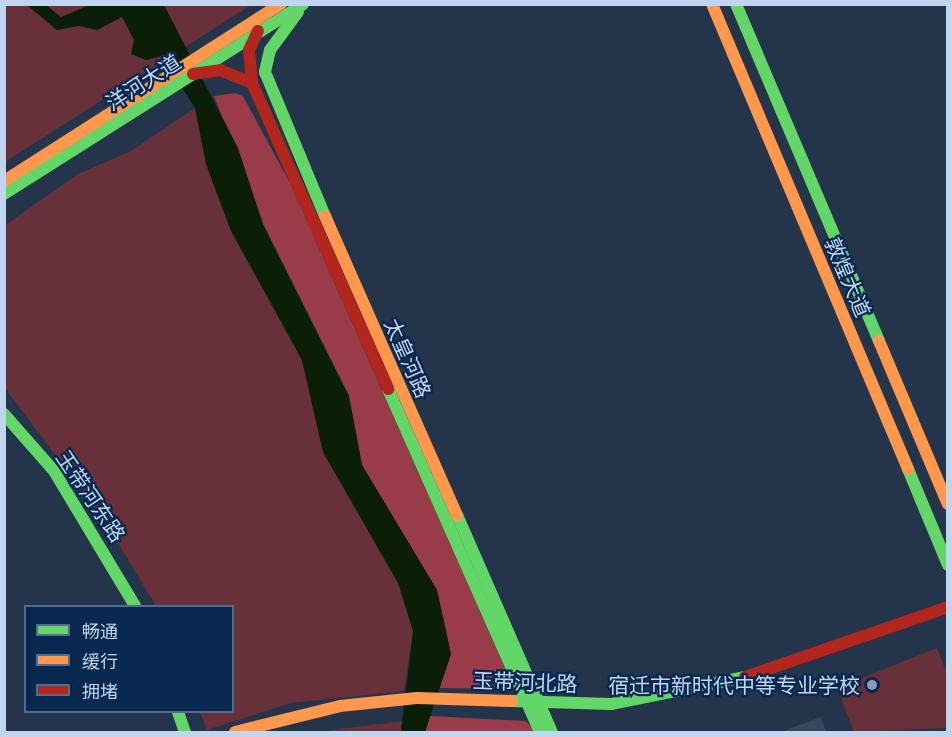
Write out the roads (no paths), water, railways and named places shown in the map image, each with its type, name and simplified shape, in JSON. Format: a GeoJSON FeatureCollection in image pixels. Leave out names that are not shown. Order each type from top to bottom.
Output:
{"type":"FeatureCollection","features":[{"type":"Feature","properties":{"kind":"street","name":"洋河大道"},"geometry":{"type":"LineString","coordinates":[[4,194],[244,41],[267,14],[281,4]]}},
{"type":"Feature","properties":{"kind":"street","name":"洋河大道"},"geometry":{"type":"LineString","coordinates":[[4,181],[304,4]]}},
{"type":"Feature","properties":{"kind":"street","name":"太皇河路"},"geometry":{"type":"LineString","coordinates":[[304,4],[270,50],[265,72],[271,93],[533,703],[540,732]]}},
{"type":"Feature","properties":{"kind":"street","name":"敦煌大道"},"geometry":{"type":"LineString","coordinates":[[712,4],[948,565]]}},
{"type":"Feature","properties":{"kind":"street","name":"敦煌大道"},"geometry":{"type":"LineString","coordinates":[[736,4],[948,504]]}},
{"type":"Feature","properties":{"kind":"street"},"geometry":{"type":"LineString","coordinates":[[256,34],[267,14]]}},
{"type":"Feature","properties":{"kind":"street"},"geometry":{"type":"LineString","coordinates":[[244,41],[271,93]]}},
{"type":"Feature","properties":{"kind":"street","name":"太皇河路"},"geometry":{"type":"LineString","coordinates":[[244,41],[252,83],[533,703],[552,732]]}},
{"type":"Feature","properties":{"kind":"street"},"geometry":{"type":"LineString","coordinates":[[192,74],[220,70],[252,83]]}},
{"type":"Feature","properties":{"kind":"street","name":"玉带河东路"},"geometry":{"type":"LineString","coordinates":[[4,414],[54,471],[134,605]]}},
{"type":"Feature","properties":{"kind":"street","name":"玉带河北路"},"geometry":{"type":"LineString","coordinates":[[235,732],[340,706],[417,698],[610,704],[727,683],[948,607]]}},
{"type":"Feature","properties":{"kind":"street"},"geometry":{"type":"LineString","coordinates":[[179,713],[185,732]]}},
{"type":"Feature","properties":{"kind":"place","name":"宿迁市新时代中等专业学校"},"geometry":{"type":"Point","coordinates":[872,685]}}]}
